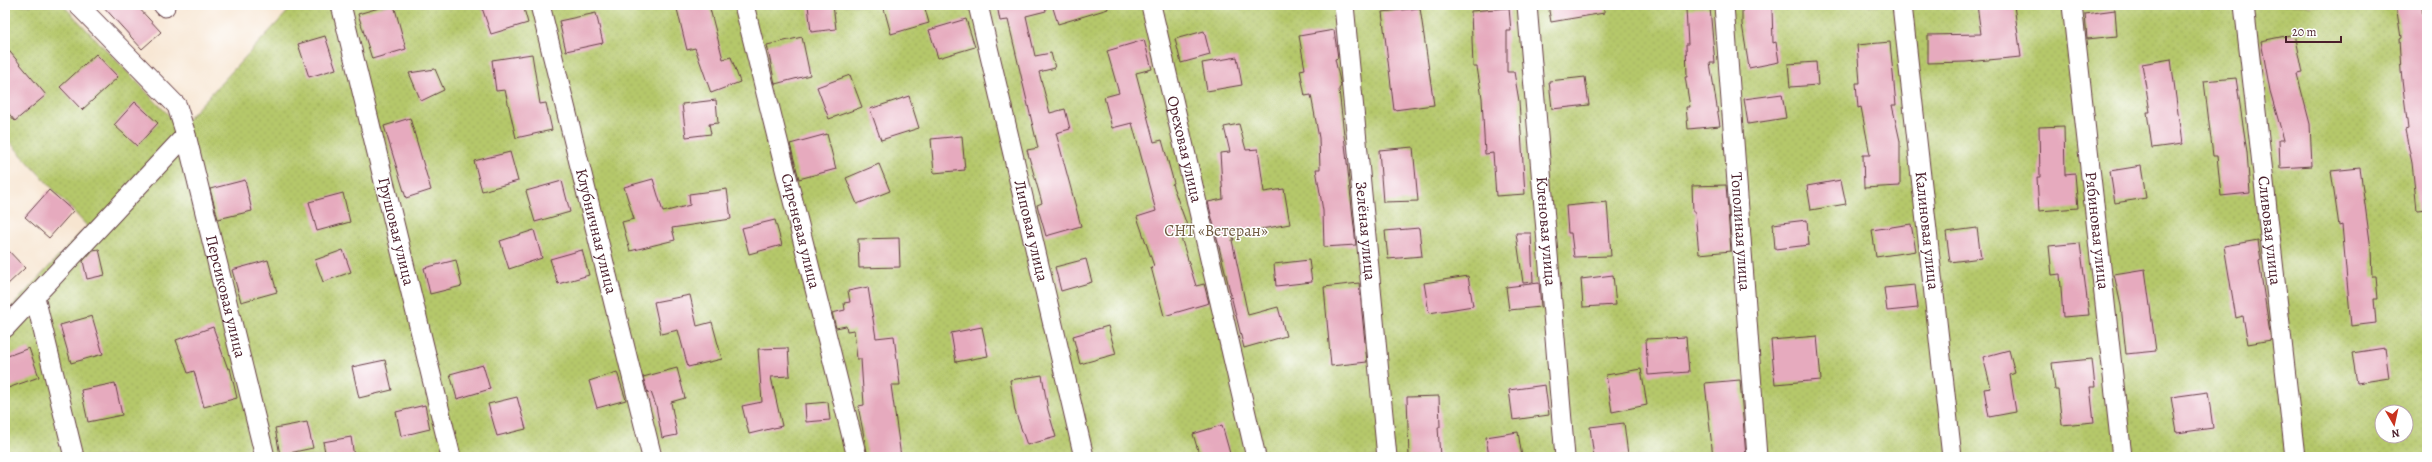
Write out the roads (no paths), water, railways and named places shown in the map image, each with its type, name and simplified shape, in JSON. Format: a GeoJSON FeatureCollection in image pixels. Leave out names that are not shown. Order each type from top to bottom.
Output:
{"type":"FeatureCollection","features":[{"type":"Feature","properties":{"kind":"street","name":"Персиковая улица"},"geometry":{"type":"LineString","coordinates":[[78,5],[177,106],[186,135],[265,457]]}},
{"type":"Feature","properties":{"kind":"street","name":"Грушовая улица"},"geometry":{"type":"LineString","coordinates":[[341,5],[451,457]]}},
{"type":"Feature","properties":{"kind":"street","name":"Клубничная улица"},"geometry":{"type":"LineString","coordinates":[[540,5],[652,457]]}},
{"type":"Feature","properties":{"kind":"street","name":"Сиреневая улица"},"geometry":{"type":"LineString","coordinates":[[744,5],[857,457]]}},
{"type":"Feature","properties":{"kind":"street","name":"Липовая улица"},"geometry":{"type":"LineString","coordinates":[[978,5],[1084,457]]}},
{"type":"Feature","properties":{"kind":"street","name":"Ореховая улица"},"geometry":{"type":"LineString","coordinates":[[1150,5],[1256,457]]}},
{"type":"Feature","properties":{"kind":"street","name":"Зелёная улица"},"geometry":{"type":"LineString","coordinates":[[1344,5],[1388,457]]}},
{"type":"Feature","properties":{"kind":"street","name":"Кленовая улица"},"geometry":{"type":"LineString","coordinates":[[1527,5],[1565,457]]}},
{"type":"Feature","properties":{"kind":"street","name":"Тополиная улица"},"geometry":{"type":"LineString","coordinates":[[1724,5],[1757,457]]}},
{"type":"Feature","properties":{"kind":"street","name":"Калиновая улица"},"geometry":{"type":"LineString","coordinates":[[1902,5],[1952,457]]}},
{"type":"Feature","properties":{"kind":"street","name":"Рябиновая улица"},"geometry":{"type":"LineString","coordinates":[[2072,5],[2122,457]]}},
{"type":"Feature","properties":{"kind":"street","name":"Сливовая улица"},"geometry":{"type":"LineString","coordinates":[[2244,5],[2295,457]]}},
{"type":"Feature","properties":{"kind":"street"},"geometry":{"type":"LineString","coordinates":[[5,328],[35,298],[186,135]]}},
{"type":"Feature","properties":{"kind":"street"},"geometry":{"type":"LineString","coordinates":[[35,298],[74,457]]}},
{"type":"Feature","properties":{"kind":"park label","name":"СНТ «Ветеран»"},"geometry":{"type":"Point","coordinates":[1216,231]}}]}
